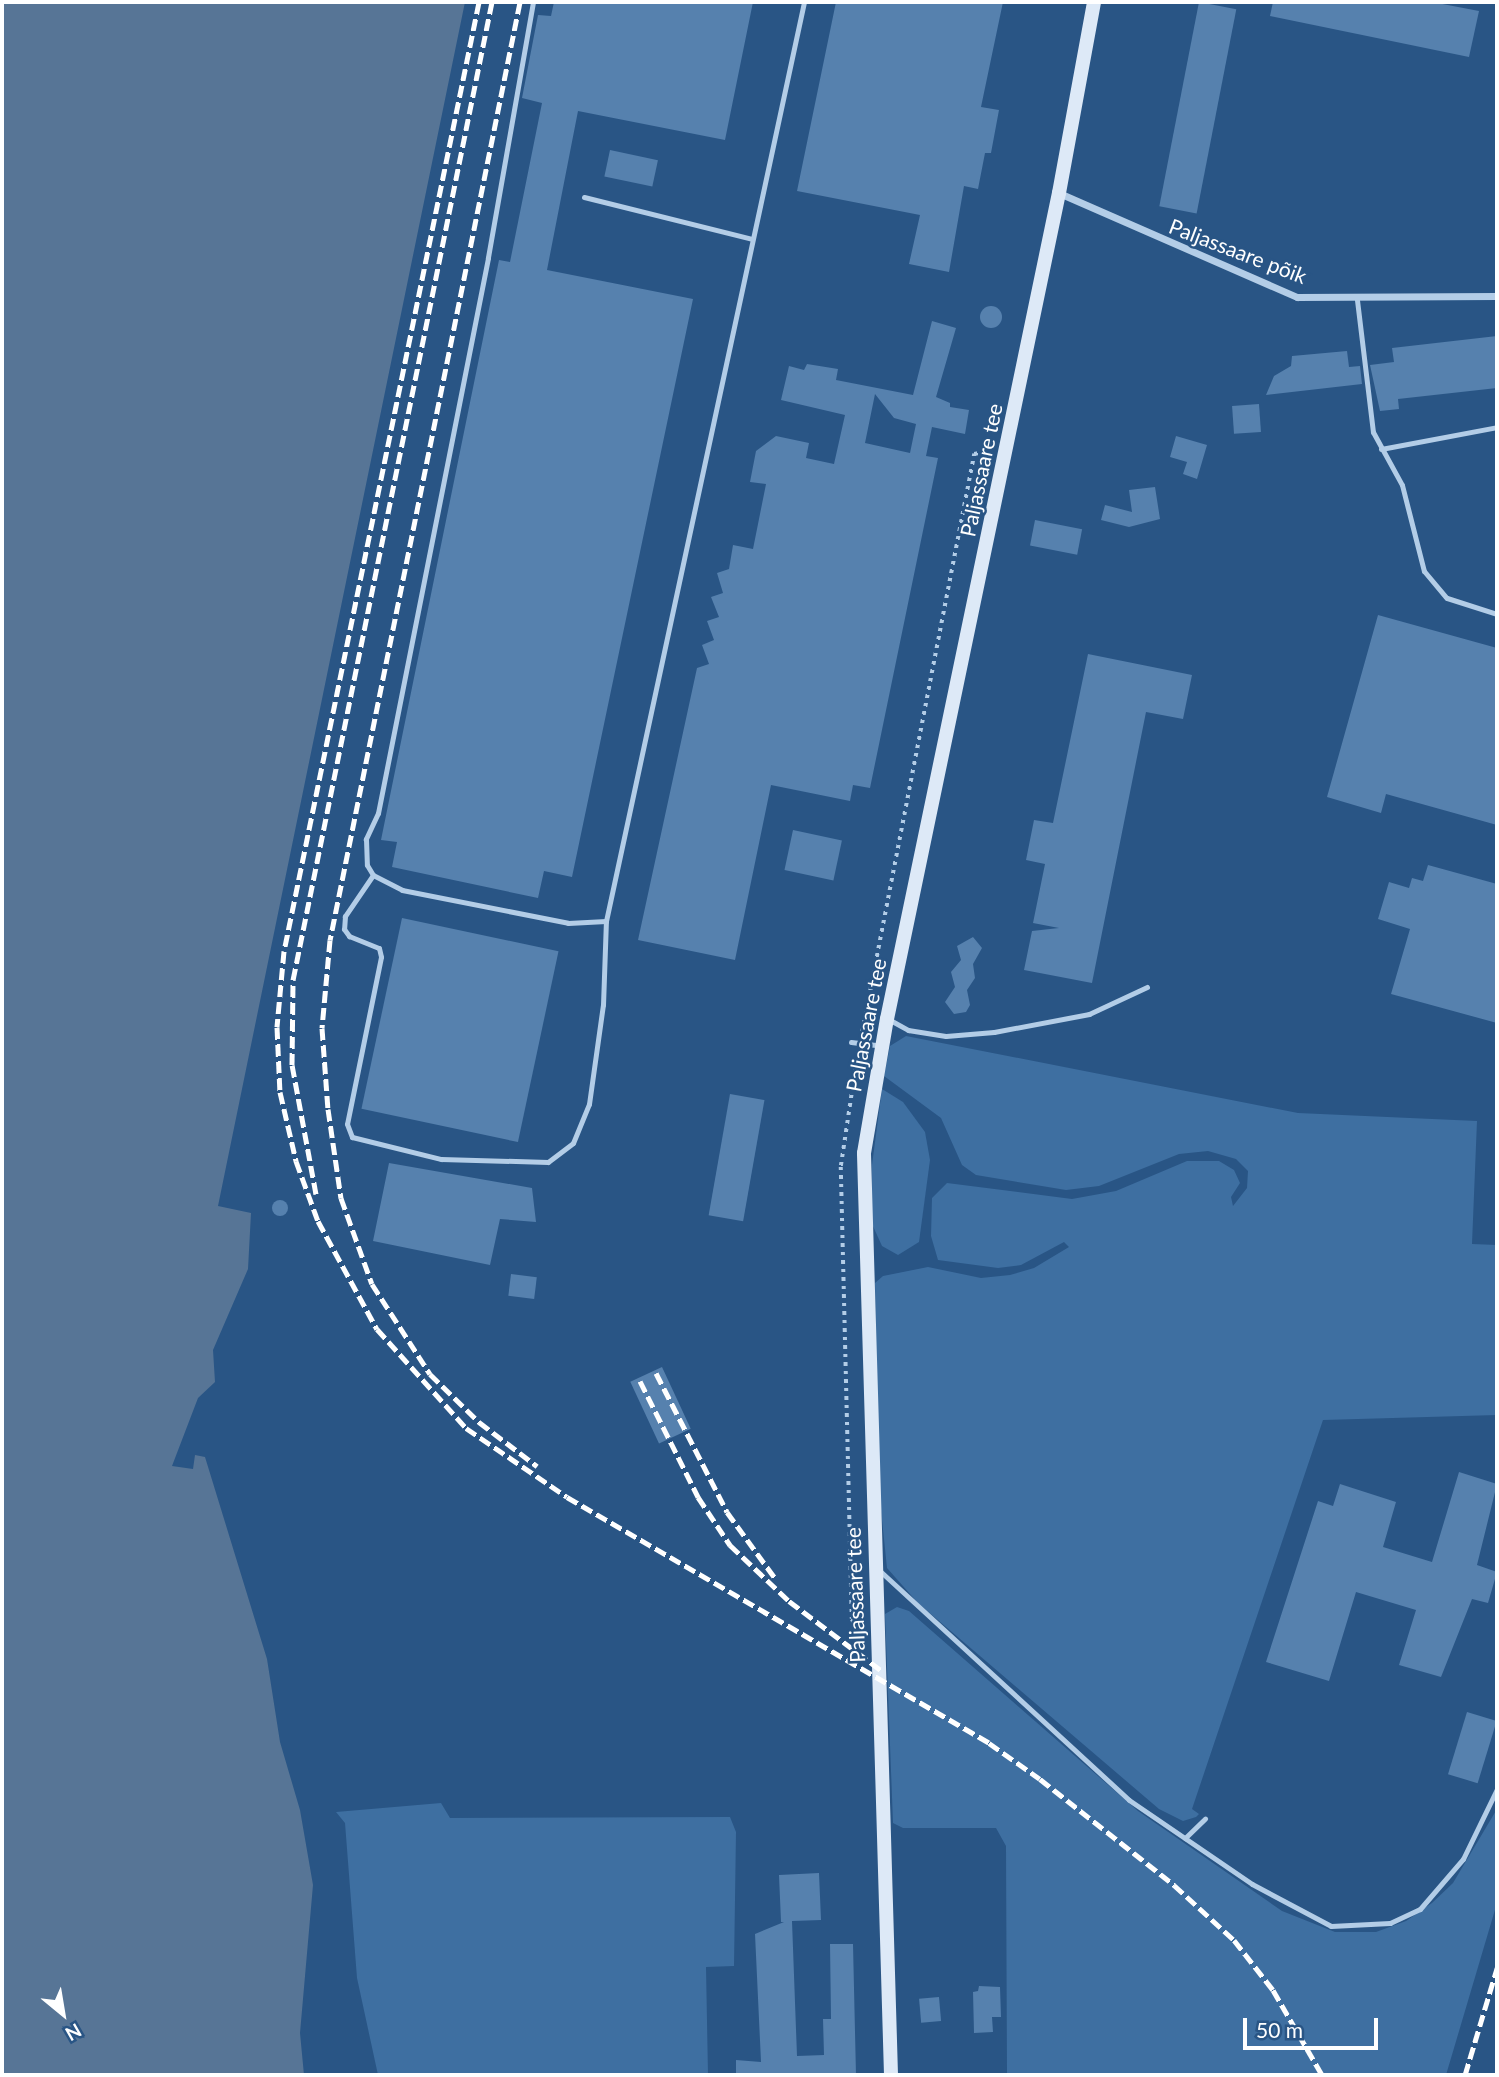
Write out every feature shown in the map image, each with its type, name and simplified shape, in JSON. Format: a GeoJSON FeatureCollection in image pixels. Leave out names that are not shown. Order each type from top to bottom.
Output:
{"type":"FeatureCollection","features":[{"type":"Feature","properties":{"kind":"street","name":"Paljassaare tee"},"geometry":{"type":"LineString","coordinates":[[891,2075],[864,1153],[887,1019],[1059,193],[1094,2]]}},
{"type":"Feature","properties":{"kind":"street","name":"Paljassaare põik"},"geometry":{"type":"LineString","coordinates":[[1059,193],[1297,297],[1357,300],[1497,296]]}},
{"type":"Feature","properties":{"kind":"lane"},"geometry":{"type":"LineString","coordinates":[[533,2],[488,258],[379,813],[366,839],[367,865],[373,875],[402,890],[568,923],[606,921]]}},
{"type":"Feature","properties":{"kind":"lane"},"geometry":{"type":"LineString","coordinates":[[373,875],[345,916],[344,929],[349,936],[379,948],[381,957],[347,1124],[352,1137],[441,1159],[548,1162],[573,1143],[589,1104],[603,1005],[606,921],[682,585],[752,239],[804,2]]}},
{"type":"Feature","properties":{"kind":"lane"},"geometry":{"type":"LineString","coordinates":[[584,197],[752,239]]}},
{"type":"Feature","properties":{"kind":"lane"},"geometry":{"type":"LineString","coordinates":[[1357,300],[1373,432],[1402,485],[1423,571],[1433,587],[1464,606],[1497,614]]}},
{"type":"Feature","properties":{"kind":"lane"},"geometry":{"type":"LineString","coordinates":[[1381,449],[1497,427]]}},
{"type":"Feature","properties":{"kind":"lane"},"geometry":{"type":"LineString","coordinates":[[887,1019],[908,1030],[946,1036],[994,1032],[1089,1014],[1147,987]]}},
{"type":"Feature","properties":{"kind":"lane"},"geometry":{"type":"LineString","coordinates":[[851,1042],[882,1046]]}},
{"type":"Feature","properties":{"kind":"lane"},"geometry":{"type":"LineString","coordinates":[[875,1567],[1129,1800],[1293,1909],[1331,1926],[1390,1923],[1420,1909],[1440,1889],[1463,1859],[1497,1789]]}},
{"type":"Feature","properties":{"kind":"lane"},"geometry":{"type":"LineString","coordinates":[[1185,1838],[1205,1818]]}},
{"type":"Feature","properties":{"kind":"shaded area"},"geometry":{"type":"Polygon","coordinates":[[[2,2],[465,2],[218,1206],[251,1213],[248,1269],[213,1350],[215,1382],[198,1398],[172,1466],[193,1469],[195,1455],[205,1457],[267,1659],[280,1742],[300,1810],[313,1885],[300,2033],[304,2075],[2,2075],[2,2]]]}},
{"type":"Feature","properties":{"kind":"shaded area"},"geometry":{"type":"Polygon","coordinates":[[[906,1036],[1298,1113],[1477,1121],[1472,1244],[1497,1245],[1497,1415],[1323,1420],[1192,1809],[1199,1814],[1196,1817],[1183,1821],[1159,1809],[918,1603],[887,1568],[878,1481],[875,1283],[883,1276],[928,1267],[981,1278],[1010,1275],[1034,1268],[1069,1247],[1064,1242],[1021,1265],[998,1268],[938,1260],[931,1236],[932,1198],[947,1183],[1072,1199],[1116,1191],[1187,1161],[1219,1161],[1234,1170],[1240,1183],[1231,1197],[1233,1206],[1247,1188],[1248,1171],[1236,1159],[1208,1151],[1179,1154],[1099,1186],[1066,1190],[976,1175],[962,1165],[941,1118],[884,1076],[890,1046],[906,1036]]]}},
{"type":"Feature","properties":{"kind":"shaded area"},"geometry":{"type":"Polygon","coordinates":[[[882,1089],[903,1102],[925,1132],[930,1160],[919,1242],[898,1255],[882,1246],[872,1224],[872,1165],[882,1089]]]}},
{"type":"Feature","properties":{"kind":"shaded area"},"geometry":{"type":"Polygon","coordinates":[[[897,1607],[909,1611],[1138,1811],[1282,1911],[1335,1932],[1376,1932],[1406,1921],[1432,1903],[1453,1883],[1497,1809],[1497,1903],[1446,2075],[1007,2075],[1006,1846],[996,1828],[903,1828],[893,1823],[885,1614],[897,1607]]]}},
{"type":"Feature","properties":{"kind":"shaded area"},"geometry":{"type":"Polygon","coordinates":[[[441,1803],[450,1818],[730,1817],[736,1832],[734,1966],[706,1967],[708,2075],[378,2075],[357,1978],[345,1823],[336,1812],[441,1803]]]}},
{"type":"Feature","properties":{"kind":"building"},"geometry":{"type":"Polygon","coordinates":[[[554,2],[753,2],[725,140],[578,111],[547,270],[693,299],[572,877],[544,871],[538,898],[392,867],[397,842],[381,840],[499,260],[510,262],[542,103],[522,98],[538,15],[551,16],[554,2]]]}},
{"type":"Feature","properties":{"kind":"building"},"geometry":{"type":"Polygon","coordinates":[[[836,2],[1003,2],[981,107],[999,110],[991,153],[985,153],[978,189],[964,186],[949,272],[909,264],[920,215],[797,191],[836,2]]]}},
{"type":"Feature","properties":{"kind":"building"},"geometry":{"type":"Polygon","coordinates":[[[1199,2],[1236,9],[1197,213],[1159,206],[1199,2]]]}},
{"type":"Feature","properties":{"kind":"building"},"geometry":{"type":"Polygon","coordinates":[[[1273,2],[1432,2],[1479,11],[1469,57],[1270,16],[1273,2]]]}},
{"type":"Feature","properties":{"kind":"building"},"geometry":{"type":"Polygon","coordinates":[[[610,150],[658,160],[652,187],[604,176],[610,150]]]}},
{"type":"Feature","properties":{"kind":"building"},"geometry":{"type":"Polygon","coordinates":[[[991,306],[999,309],[1002,317],[999,325],[991,328],[983,325],[980,317],[983,309],[991,306]]]}},
{"type":"Feature","properties":{"kind":"building"},"geometry":{"type":"Polygon","coordinates":[[[932,321],[956,328],[936,397],[950,403],[950,407],[969,410],[965,434],[932,427],[926,456],[938,458],[870,788],[853,785],[850,801],[771,785],[735,960],[638,940],[697,668],[709,664],[702,645],[714,640],[707,621],[719,617],[711,597],[723,593],[717,573],[729,569],[733,545],[753,549],[766,484],[750,482],[756,451],[776,436],[809,443],[806,458],[834,464],[845,415],[781,400],[789,366],[804,370],[807,364],[838,369],[836,380],[913,395],[932,321]],[[875,394],[865,443],[910,453],[916,424],[894,418],[875,394]]]}},
{"type":"Feature","properties":{"kind":"building"},"geometry":{"type":"Polygon","coordinates":[[[1497,336],[1497,388],[1398,399],[1399,409],[1380,411],[1370,365],[1394,362],[1392,348],[1497,336]]]}},
{"type":"Feature","properties":{"kind":"building"},"geometry":{"type":"Polygon","coordinates":[[[1347,351],[1349,367],[1360,366],[1362,384],[1266,395],[1274,376],[1291,366],[1292,356],[1347,351]]]}},
{"type":"Feature","properties":{"kind":"building"},"geometry":{"type":"Polygon","coordinates":[[[1259,404],[1261,432],[1234,434],[1232,406],[1259,404]]]}},
{"type":"Feature","properties":{"kind":"building"},"geometry":{"type":"Polygon","coordinates":[[[1176,436],[1207,445],[1197,479],[1183,474],[1187,462],[1170,457],[1176,436]]]}},
{"type":"Feature","properties":{"kind":"building"},"geometry":{"type":"Polygon","coordinates":[[[1155,487],[1160,519],[1129,527],[1101,520],[1105,505],[1132,512],[1129,490],[1155,487]]]}},
{"type":"Feature","properties":{"kind":"building"},"geometry":{"type":"Polygon","coordinates":[[[1035,520],[1082,529],[1077,555],[1030,546],[1035,520]]]}},
{"type":"Feature","properties":{"kind":"building"},"geometry":{"type":"Polygon","coordinates":[[[1378,615],[1497,648],[1497,825],[1386,794],[1381,813],[1327,797],[1378,615]]]}},
{"type":"Feature","properties":{"kind":"building"},"geometry":{"type":"Polygon","coordinates":[[[1088,654],[1192,675],[1183,719],[1146,712],[1092,983],[1024,970],[1032,931],[1059,928],[1033,923],[1045,864],[1026,860],[1034,820],[1053,823],[1088,654]]]}},
{"type":"Feature","properties":{"kind":"building"},"geometry":{"type":"Polygon","coordinates":[[[793,830],[842,840],[833,880],[784,870],[793,830]]]}},
{"type":"Feature","properties":{"kind":"building"},"geometry":{"type":"Polygon","coordinates":[[[1428,865],[1497,884],[1497,1023],[1391,994],[1410,929],[1378,919],[1389,882],[1409,888],[1412,878],[1423,881],[1428,865]]]}},
{"type":"Feature","properties":{"kind":"building"},"geometry":{"type":"Polygon","coordinates":[[[402,918],[559,951],[518,1142],[361,1109],[402,918]]]}},
{"type":"Feature","properties":{"kind":"building"},"geometry":{"type":"Polygon","coordinates":[[[973,937],[982,948],[973,964],[975,978],[967,990],[970,1005],[966,1012],[954,1014],[945,1002],[955,987],[951,972],[961,960],[957,946],[973,937]]]}},
{"type":"Feature","properties":{"kind":"building"},"geometry":{"type":"Polygon","coordinates":[[[730,1094],[764,1100],[743,1221],[709,1215],[730,1094]]]}},
{"type":"Feature","properties":{"kind":"building"},"geometry":{"type":"Polygon","coordinates":[[[389,1163],[532,1188],[536,1222],[500,1219],[490,1265],[373,1241],[389,1163]]]}},
{"type":"Feature","properties":{"kind":"building"},"geometry":{"type":"Polygon","coordinates":[[[280,1200],[286,1202],[286,1214],[280,1216],[274,1214],[272,1208],[274,1202],[280,1200]]]}},
{"type":"Feature","properties":{"kind":"building"},"geometry":{"type":"Polygon","coordinates":[[[511,1274],[537,1277],[534,1299],[508,1296],[511,1274]]]}},
{"type":"Feature","properties":{"kind":"building"},"geometry":{"type":"Polygon","coordinates":[[[662,1367],[691,1429],[659,1443],[630,1382],[662,1367]]]}},
{"type":"Feature","properties":{"kind":"building"},"geometry":{"type":"Polygon","coordinates":[[[1459,1472],[1497,1484],[1477,1565],[1497,1572],[1488,1603],[1472,1599],[1441,1677],[1399,1665],[1416,1610],[1356,1592],[1329,1681],[1266,1662],[1318,1501],[1333,1506],[1340,1484],[1396,1502],[1383,1547],[1432,1562],[1459,1472]]]}},
{"type":"Feature","properties":{"kind":"building"},"geometry":{"type":"Polygon","coordinates":[[[1467,1712],[1497,1721],[1478,1783],[1448,1774],[1467,1712]]]}},
{"type":"Feature","properties":{"kind":"building"},"geometry":{"type":"Polygon","coordinates":[[[819,1873],[821,1920],[792,1921],[797,2056],[824,2055],[823,2019],[831,2019],[830,1944],[853,1944],[856,2075],[736,2075],[736,2060],[761,2062],[755,1934],[784,1922],[781,1922],[779,1875],[819,1873]]]}},
{"type":"Feature","properties":{"kind":"building"},"geometry":{"type":"Polygon","coordinates":[[[979,1986],[1000,1987],[1001,2017],[992,2017],[993,2032],[974,2033],[973,1992],[978,1991],[979,1986]]]}},
{"type":"Feature","properties":{"kind":"building"},"geometry":{"type":"Polygon","coordinates":[[[939,1997],[941,2021],[921,2023],[919,1999],[939,1997]]]}},
{"type":"Feature","properties":{"kind":"railway"},"geometry":{"type":"LineString","coordinates":[[479,2],[284,951],[277,1027],[280,1092],[296,1161],[318,1221],[377,1329],[466,1428],[567,1497],[989,1743],[1040,1779],[1174,1885],[1234,1940],[1273,1990],[1322,2075]]}},
{"type":"Feature","properties":{"kind":"railway"},"geometry":{"type":"LineString","coordinates":[[316,1194],[292,1065],[293,980],[492,2]]}},
{"type":"Feature","properties":{"kind":"railway"},"geometry":{"type":"LineString","coordinates":[[520,2],[330,940],[322,1028],[328,1109],[341,1198],[372,1284],[430,1374],[479,1422],[537,1466]]}},
{"type":"Feature","properties":{"kind":"railway"},"geometry":{"type":"LineString","coordinates":[[656,1373],[727,1512],[775,1578]]}},
{"type":"Feature","properties":{"kind":"railway"},"geometry":{"type":"LineString","coordinates":[[640,1381],[698,1497],[730,1545],[789,1601],[882,1671]]}},
{"type":"Feature","properties":{"kind":"railway"},"geometry":{"type":"LineString","coordinates":[[1465,2075],[1497,1968]]}}]}
